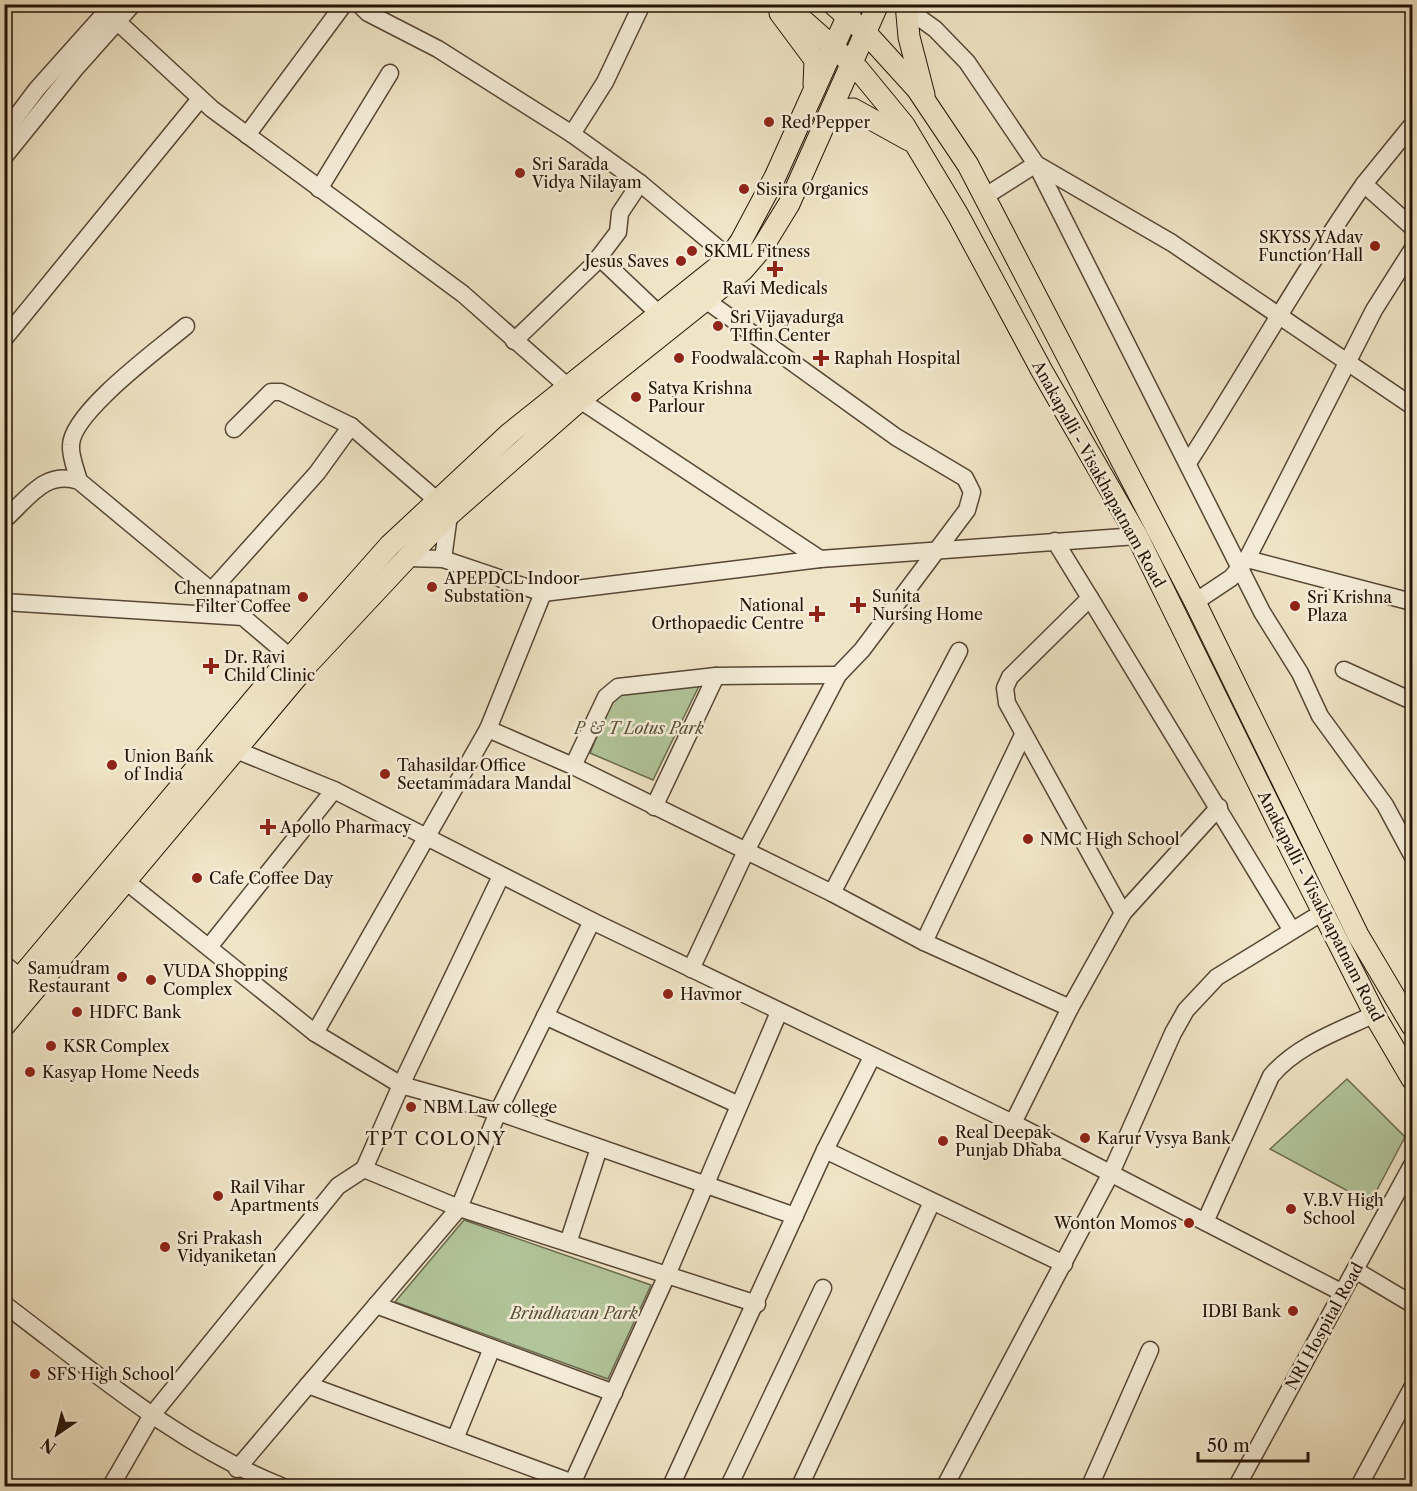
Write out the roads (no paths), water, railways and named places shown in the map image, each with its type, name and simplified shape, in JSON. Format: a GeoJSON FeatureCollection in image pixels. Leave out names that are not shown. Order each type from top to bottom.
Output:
{"type":"FeatureCollection","features":[{"type":"Feature","properties":{"kind":"main road"},"geometry":{"type":"LineString","coordinates":[[773,4],[815,60],[814,91]]}},
{"type":"Feature","properties":{"kind":"main road","name":"Anakapalli - Visakhapatnam Road"},"geometry":{"type":"LineString","coordinates":[[780,4],[853,63],[904,125],[915,143],[1137,536],[1323,912],[1413,1079]]}},
{"type":"Feature","properties":{"kind":"main road"},"geometry":{"type":"LineString","coordinates":[[574,393],[706,301],[736,264],[777,226],[878,4]]}},
{"type":"Feature","properties":{"kind":"main road"},"geometry":{"type":"LineString","coordinates":[[906,7],[909,37],[927,105]]}},
{"type":"Feature","properties":{"kind":"main road"},"geometry":{"type":"LineString","coordinates":[[4,1026],[118,874],[228,744],[290,657],[382,553],[443,508],[574,393],[659,314],[736,264],[834,47],[845,9]]}},
{"type":"Feature","properties":{"kind":"main road","name":"Anakapalli - Visakhapatnam Road"},"geometry":{"type":"LineString","coordinates":[[845,9],[916,89],[968,165],[1196,602],[1358,935],[1413,1026]]}},
{"type":"Feature","properties":{"kind":"main road"},"geometry":{"type":"LineString","coordinates":[[831,111],[853,108],[915,143]]}},
{"type":"Feature","properties":{"kind":"main road"},"geometry":{"type":"LineString","coordinates":[[228,744],[306,666],[407,558],[443,508]]}},
{"type":"Feature","properties":{"kind":"main road"},"geometry":{"type":"LineString","coordinates":[[4,997],[12,971],[118,874]]}},
{"type":"Feature","properties":{"kind":"street"},"geometry":{"type":"LineString","coordinates":[[4,133],[36,89],[112,13],[133,4]]}},
{"type":"Feature","properties":{"kind":"street"},"geometry":{"type":"LineString","coordinates":[[247,135],[344,4]]}},
{"type":"Feature","properties":{"kind":"street"},"geometry":{"type":"LineString","coordinates":[[359,4],[368,13],[438,49],[572,134],[640,183],[736,264]]}},
{"type":"Feature","properties":{"kind":"street"},"geometry":{"type":"LineString","coordinates":[[572,134],[605,82],[642,4]]}},
{"type":"Feature","properties":{"kind":"street"},"geometry":{"type":"LineString","coordinates":[[906,7],[935,29],[967,62],[1036,164],[1188,463],[1244,562],[1262,612],[1300,673],[1320,716],[1385,805],[1413,855]]}},
{"type":"Feature","properties":{"kind":"street"},"geometry":{"type":"LineString","coordinates":[[112,13],[200,99],[463,294],[574,393],[820,559]]}},
{"type":"Feature","properties":{"kind":"street"},"geometry":{"type":"LineString","coordinates":[[4,158],[75,69],[112,13]]}},
{"type":"Feature","properties":{"kind":"street"},"geometry":{"type":"LineString","coordinates":[[319,189],[390,73]]}},
{"type":"Feature","properties":{"kind":"street"},"geometry":{"type":"LineString","coordinates":[[4,339],[200,99]]}},
{"type":"Feature","properties":{"kind":"street"},"geometry":{"type":"LineString","coordinates":[[1188,463],[1316,253],[1364,184],[1413,124]]}},
{"type":"Feature","properties":{"kind":"street"},"geometry":{"type":"LineString","coordinates":[[984,197],[1036,164]]}},
{"type":"Feature","properties":{"kind":"street"},"geometry":{"type":"LineString","coordinates":[[1036,164],[1172,243],[1413,406]]}},
{"type":"Feature","properties":{"kind":"street"},"geometry":{"type":"LineString","coordinates":[[514,341],[599,257],[618,231],[620,213],[640,183]]}},
{"type":"Feature","properties":{"kind":"street"},"geometry":{"type":"LineString","coordinates":[[1364,184],[1413,227]]}},
{"type":"Feature","properties":{"kind":"street"},"geometry":{"type":"LineString","coordinates":[[1196,602],[1232,578],[1244,562],[1374,310],[1413,250]]}},
{"type":"Feature","properties":{"kind":"street"},"geometry":{"type":"LineString","coordinates":[[599,257],[659,314]]}},
{"type":"Feature","properties":{"kind":"street"},"geometry":{"type":"LineString","coordinates":[[691,969],[746,851],[838,675],[862,650],[967,510],[972,492],[965,478],[896,437],[706,301]]}},
{"type":"Feature","properties":{"kind":"street"},"geometry":{"type":"LineString","coordinates":[[79,481],[70,446],[76,432],[106,393],[186,326]]}},
{"type":"Feature","properties":{"kind":"street"},"geometry":{"type":"LineString","coordinates":[[234,429],[271,392],[292,396],[351,426],[443,508],[442,559]]}},
{"type":"Feature","properties":{"kind":"street"},"geometry":{"type":"LineString","coordinates":[[212,590],[317,473],[351,426]]}},
{"type":"Feature","properties":{"kind":"street"},"geometry":{"type":"LineString","coordinates":[[4,520],[50,479],[68,478],[79,481],[290,657]]}},
{"type":"Feature","properties":{"kind":"street"},"geometry":{"type":"LineString","coordinates":[[407,558],[442,559],[543,593],[820,559],[1137,536]]}},
{"type":"Feature","properties":{"kind":"street"},"geometry":{"type":"LineString","coordinates":[[1054,541],[1219,807],[1291,929]]}},
{"type":"Feature","properties":{"kind":"street"},"geometry":{"type":"LineString","coordinates":[[1244,562],[1413,602]]}},
{"type":"Feature","properties":{"kind":"street"},"geometry":{"type":"LineString","coordinates":[[315,1033],[488,729],[543,593]]}},
{"type":"Feature","properties":{"kind":"street"},"geometry":{"type":"LineString","coordinates":[[1090,598],[1010,677],[1005,688],[1007,703],[1023,735],[1123,913]]}},
{"type":"Feature","properties":{"kind":"street"},"geometry":{"type":"LineString","coordinates":[[4,602],[243,617]]}},
{"type":"Feature","properties":{"kind":"street"},"geometry":{"type":"LineString","coordinates":[[832,893],[959,651]]}},
{"type":"Feature","properties":{"kind":"street"},"geometry":{"type":"LineString","coordinates":[[1344,670],[1413,701]]}},
{"type":"Feature","properties":{"kind":"street"},"geometry":{"type":"LineString","coordinates":[[573,766],[602,705],[612,691],[650,683],[716,676],[838,675]]}},
{"type":"Feature","properties":{"kind":"street"},"geometry":{"type":"LineString","coordinates":[[654,807],[716,676]]}},
{"type":"Feature","properties":{"kind":"street"},"geometry":{"type":"LineString","coordinates":[[488,729],[573,766],[832,893],[924,942],[1070,1008]]}},
{"type":"Feature","properties":{"kind":"street"},"geometry":{"type":"LineString","coordinates":[[924,942],[1023,735]]}},
{"type":"Feature","properties":{"kind":"street"},"geometry":{"type":"LineString","coordinates":[[228,744],[334,790],[424,838],[592,921],[1013,1123],[1341,1292]]}},
{"type":"Feature","properties":{"kind":"street"},"geometry":{"type":"LineString","coordinates":[[209,947],[334,790]]}},
{"type":"Feature","properties":{"kind":"street"},"geometry":{"type":"LineString","coordinates":[[1013,1123],[1070,1008],[1123,913],[1219,807]]}},
{"type":"Feature","properties":{"kind":"street"},"geometry":{"type":"LineString","coordinates":[[118,874],[315,1033],[400,1085],[498,1112],[795,1216]]}},
{"type":"Feature","properties":{"kind":"street"},"geometry":{"type":"LineString","coordinates":[[111,1486],[152,1415],[338,1186],[353,1174],[364,1169],[400,1085],[501,876]]}},
{"type":"Feature","properties":{"kind":"street"},"geometry":{"type":"LineString","coordinates":[[945,1486],[1111,1173],[1173,1033],[1186,1010],[1217,976],[1291,929],[1323,912]]}},
{"type":"Feature","properties":{"kind":"street"},"geometry":{"type":"LineString","coordinates":[[237,1469],[459,1208],[498,1112],[592,921]]}},
{"type":"Feature","properties":{"kind":"street"},"geometry":{"type":"LineString","coordinates":[[308,1385],[572,1485],[667,1275],[779,1012]]}},
{"type":"Feature","properties":{"kind":"street"},"geometry":{"type":"LineString","coordinates":[[1205,1222],[1271,1076],[1282,1063],[1299,1051],[1376,1014]]}},
{"type":"Feature","properties":{"kind":"street"},"geometry":{"type":"LineString","coordinates":[[545,1016],[739,1105]]}},
{"type":"Feature","properties":{"kind":"street"},"geometry":{"type":"LineString","coordinates":[[671,1486],[757,1304],[825,1150],[872,1057]]}},
{"type":"Feature","properties":{"kind":"street"},"geometry":{"type":"LineString","coordinates":[[568,1243],[599,1148]]}},
{"type":"Feature","properties":{"kind":"street"},"geometry":{"type":"LineString","coordinates":[[825,1150],[1064,1264]]}},
{"type":"Feature","properties":{"kind":"street","name":"NRI Hospital Road"},"geometry":{"type":"LineString","coordinates":[[1237,1486],[1341,1292],[1413,1166]]}},
{"type":"Feature","properties":{"kind":"street"},"geometry":{"type":"LineString","coordinates":[[364,1169],[459,1208],[757,1304]]}},
{"type":"Feature","properties":{"kind":"street"},"geometry":{"type":"LineString","coordinates":[[800,1486],[932,1202]]}},
{"type":"Feature","properties":{"kind":"street"},"geometry":{"type":"LineString","coordinates":[[1355,1270],[1413,1304]]}},
{"type":"Feature","properties":{"kind":"street"},"geometry":{"type":"LineString","coordinates":[[729,1486],[823,1288]]}},
{"type":"Feature","properties":{"kind":"street"},"geometry":{"type":"LineString","coordinates":[[4,1304],[152,1415],[237,1469],[280,1486]]}},
{"type":"Feature","properties":{"kind":"street"},"geometry":{"type":"LineString","coordinates":[[376,1305],[614,1393]]}},
{"type":"Feature","properties":{"kind":"street"},"geometry":{"type":"LineString","coordinates":[[455,1440],[492,1348]]}},
{"type":"Feature","properties":{"kind":"street"},"geometry":{"type":"LineString","coordinates":[[1090,1486],[1150,1350]]}},
{"type":"Feature","properties":{"kind":"street"},"geometry":{"type":"LineString","coordinates":[[1359,1486],[1413,1388]]}},
{"type":"Feature","properties":{"kind":"place","name":"Red Pepper"},"geometry":{"type":"Point","coordinates":[769,122]}},
{"type":"Feature","properties":{"kind":"place","name":"Sri Sarada Vidya Nilayam"},"geometry":{"type":"Point","coordinates":[520,173]}},
{"type":"Feature","properties":{"kind":"place","name":"Sisira Organics"},"geometry":{"type":"Point","coordinates":[744,189]}},
{"type":"Feature","properties":{"kind":"place","name":"SKYSS YAdav Function Hall"},"geometry":{"type":"Point","coordinates":[1375,246]}},
{"type":"Feature","properties":{"kind":"place","name":"SKML Fitness"},"geometry":{"type":"Point","coordinates":[692,251]}},
{"type":"Feature","properties":{"kind":"place","name":"Jesus Saves"},"geometry":{"type":"Point","coordinates":[681,261]}},
{"type":"Feature","properties":{"kind":"place","name":"Ravi Medicals"},"geometry":{"type":"Point","coordinates":[775,269]}},
{"type":"Feature","properties":{"kind":"place","name":"Sri Vijayadurga TIffin Center"},"geometry":{"type":"Point","coordinates":[718,326]}},
{"type":"Feature","properties":{"kind":"place","name":"Foodwala.com"},"geometry":{"type":"Point","coordinates":[679,358]}},
{"type":"Feature","properties":{"kind":"place","name":"Raphah Hospital"},"geometry":{"type":"Point","coordinates":[821,358]}},
{"type":"Feature","properties":{"kind":"place","name":"Satya Krishna Parlour"},"geometry":{"type":"Point","coordinates":[636,397]}},
{"type":"Feature","properties":{"kind":"place","name":"APEPDCL Indoor Substation"},"geometry":{"type":"Point","coordinates":[432,587]}},
{"type":"Feature","properties":{"kind":"place","name":"Chennapatnam Filter Coffee"},"geometry":{"type":"Point","coordinates":[303,597]}},
{"type":"Feature","properties":{"kind":"place","name":"Sunita Nursing Home"},"geometry":{"type":"Point","coordinates":[858,605]}},
{"type":"Feature","properties":{"kind":"place","name":"Sri Krishna Plaza"},"geometry":{"type":"Point","coordinates":[1295,606]}},
{"type":"Feature","properties":{"kind":"place","name":"National Orthopaedic Centre"},"geometry":{"type":"Point","coordinates":[817,614]}},
{"type":"Feature","properties":{"kind":"place","name":"Dr. Ravi Child Clinic"},"geometry":{"type":"Point","coordinates":[211,666]}},
{"type":"Feature","properties":{"kind":"place","name":"Union Bank of India"},"geometry":{"type":"Point","coordinates":[112,765]}},
{"type":"Feature","properties":{"kind":"place","name":"Tahasildar Office Seetammadara Mandal"},"geometry":{"type":"Point","coordinates":[385,774]}},
{"type":"Feature","properties":{"kind":"place","name":"Apollo Pharmacy"},"geometry":{"type":"Point","coordinates":[268,827]}},
{"type":"Feature","properties":{"kind":"place","name":"NMC High School"},"geometry":{"type":"Point","coordinates":[1028,839]}},
{"type":"Feature","properties":{"kind":"place","name":"Cafe Coffee Day"},"geometry":{"type":"Point","coordinates":[197,878]}},
{"type":"Feature","properties":{"kind":"place","name":"Samudram Restaurant"},"geometry":{"type":"Point","coordinates":[122,977]}},
{"type":"Feature","properties":{"kind":"place","name":"VUDA Shopping Complex"},"geometry":{"type":"Point","coordinates":[151,980]}},
{"type":"Feature","properties":{"kind":"place","name":"Havmor"},"geometry":{"type":"Point","coordinates":[668,994]}},
{"type":"Feature","properties":{"kind":"place","name":"HDFC Bank"},"geometry":{"type":"Point","coordinates":[77,1012]}},
{"type":"Feature","properties":{"kind":"place","name":"KSR Complex"},"geometry":{"type":"Point","coordinates":[51,1046]}},
{"type":"Feature","properties":{"kind":"place","name":"Kasyap Home Needs"},"geometry":{"type":"Point","coordinates":[30,1072]}},
{"type":"Feature","properties":{"kind":"place","name":"NBM Law college"},"geometry":{"type":"Point","coordinates":[411,1107]}},
{"type":"Feature","properties":{"kind":"place","name":"Karur Vysya Bank"},"geometry":{"type":"Point","coordinates":[1085,1138]}},
{"type":"Feature","properties":{"kind":"place","name":"Real Deepak Punjab Dhaba"},"geometry":{"type":"Point","coordinates":[943,1141]}},
{"type":"Feature","properties":{"kind":"place","name":"Rail Vihar Apartments"},"geometry":{"type":"Point","coordinates":[218,1196]}},
{"type":"Feature","properties":{"kind":"place","name":"V.B.V High School"},"geometry":{"type":"Point","coordinates":[1291,1209]}},
{"type":"Feature","properties":{"kind":"place","name":"Wonton Momos"},"geometry":{"type":"Point","coordinates":[1189,1223]}},
{"type":"Feature","properties":{"kind":"place","name":"Sri Prakash Vidyaniketan"},"geometry":{"type":"Point","coordinates":[165,1247]}},
{"type":"Feature","properties":{"kind":"place","name":"IDBI Bank"},"geometry":{"type":"Point","coordinates":[1293,1311]}},
{"type":"Feature","properties":{"kind":"place","name":"SFS High School"},"geometry":{"type":"Point","coordinates":[35,1374]}},
{"type":"Feature","properties":{"kind":"district","name":"TPT COLONY"},"geometry":{"type":"Point","coordinates":[436,1139]}},
{"type":"Feature","properties":{"kind":"park label","name":"P & T Lotus Park"},"geometry":{"type":"Point","coordinates":[639,728]}},
{"type":"Feature","properties":{"kind":"park label","name":"Brindhavan Park"},"geometry":{"type":"Point","coordinates":[574,1313]}}]}
